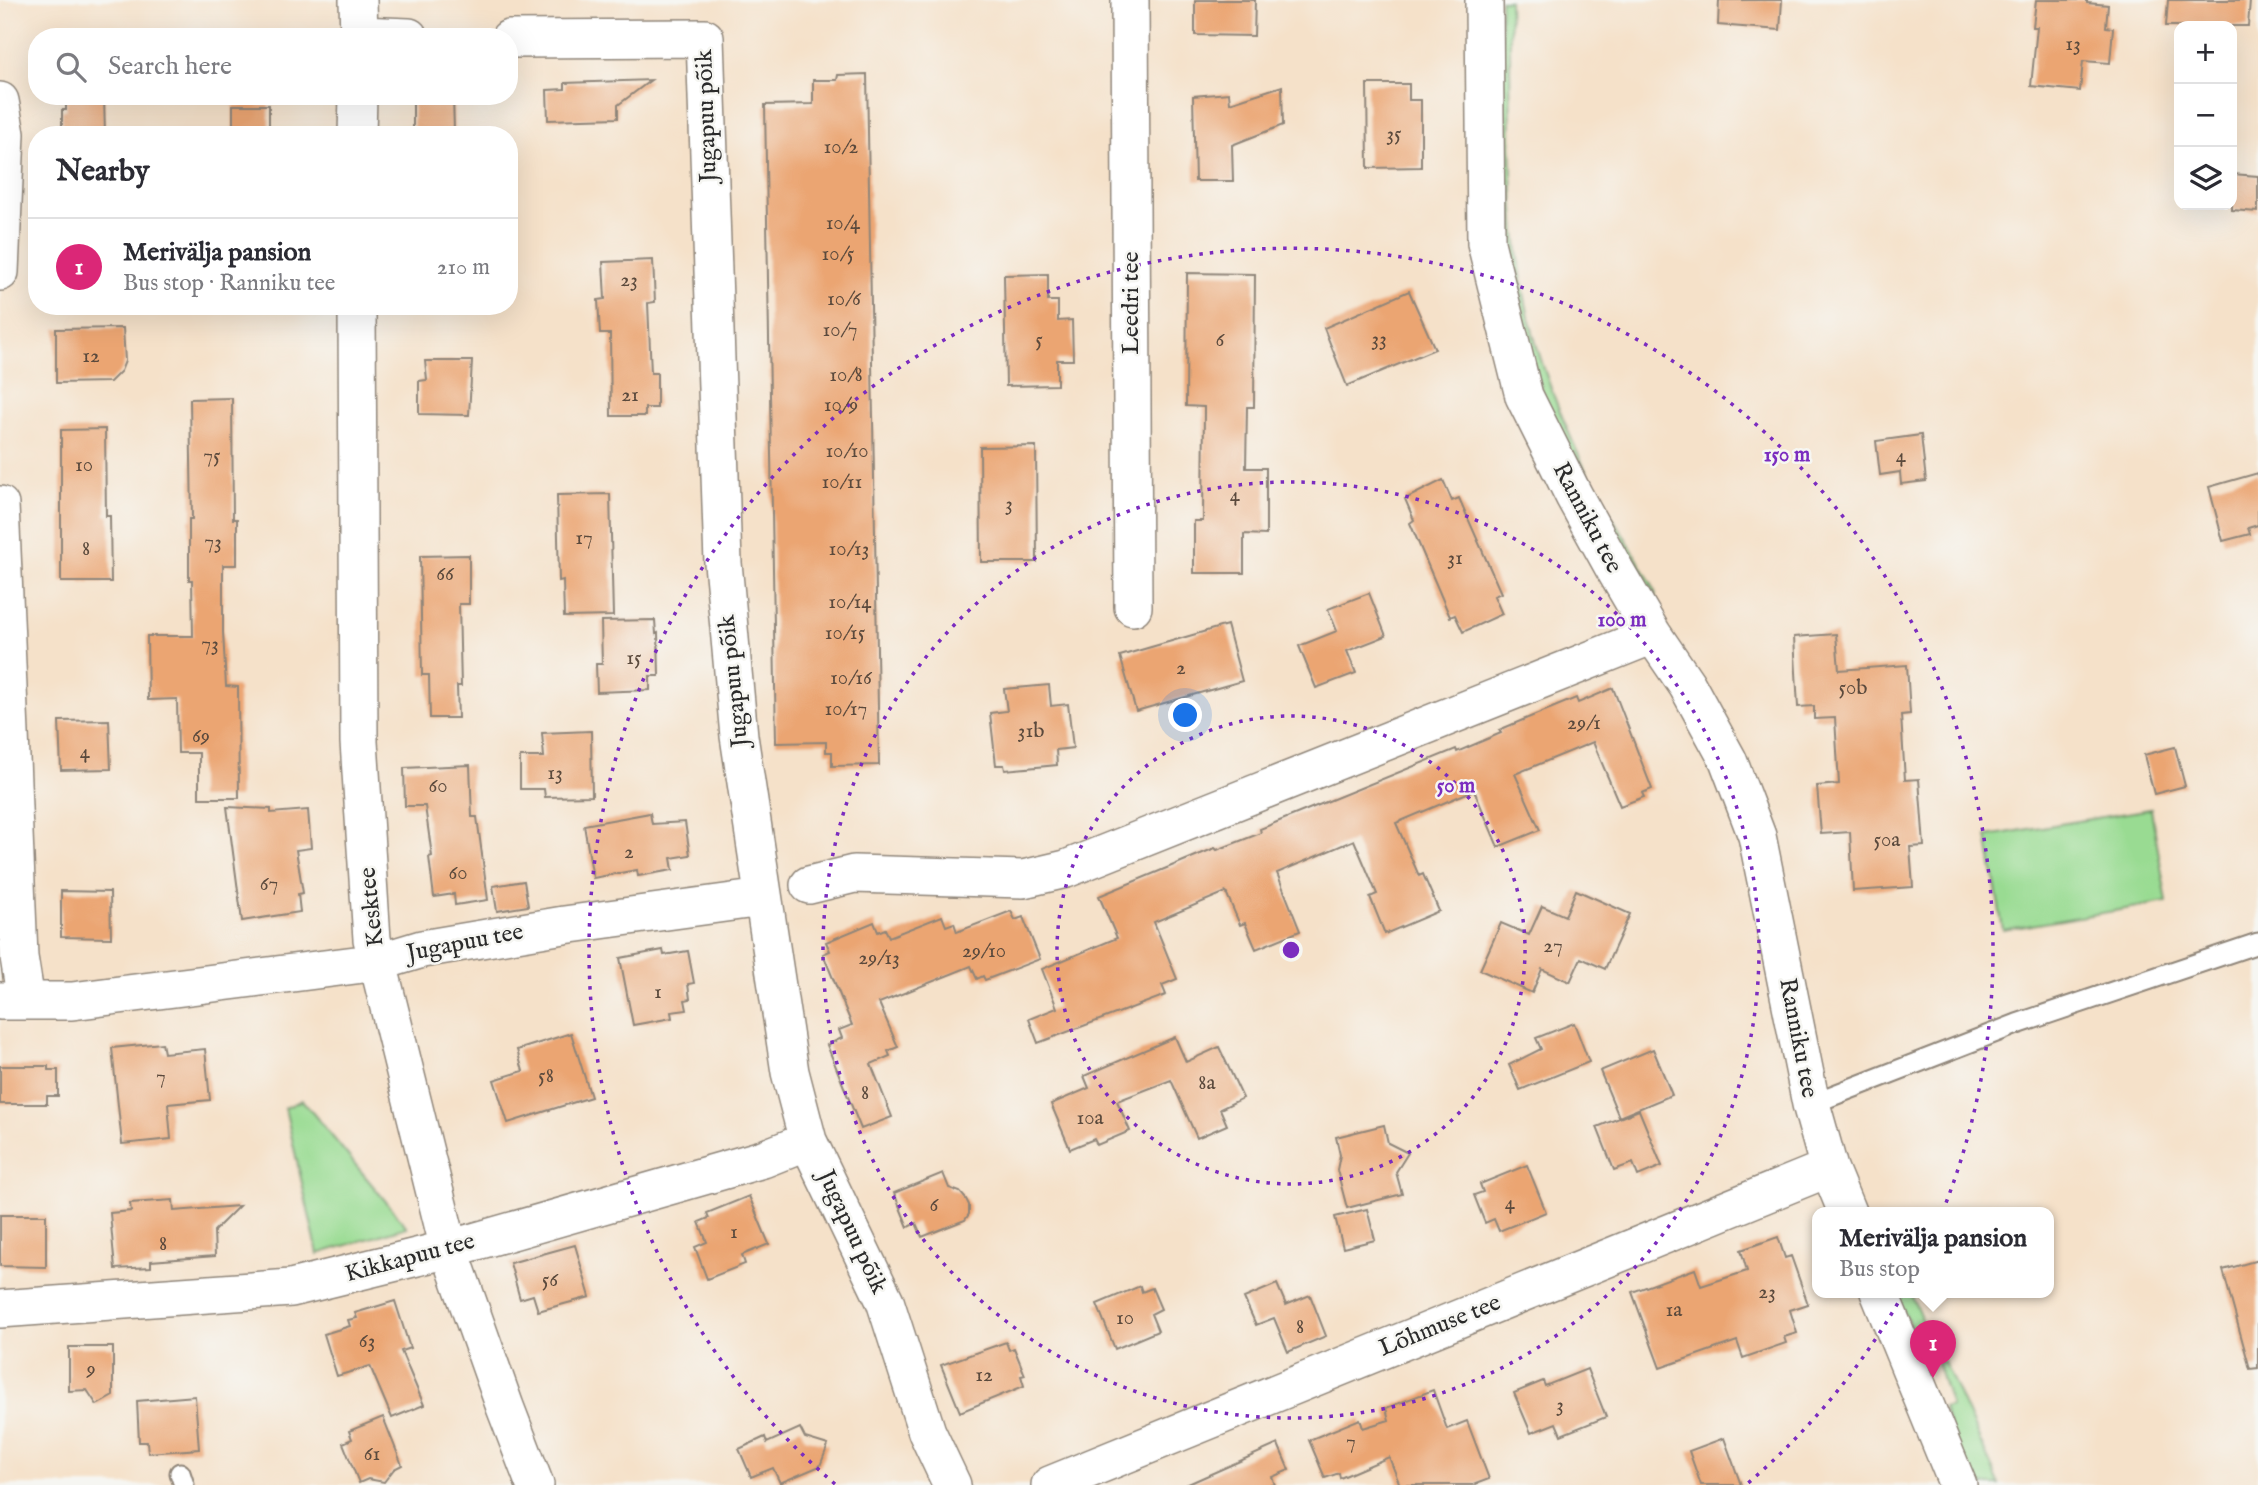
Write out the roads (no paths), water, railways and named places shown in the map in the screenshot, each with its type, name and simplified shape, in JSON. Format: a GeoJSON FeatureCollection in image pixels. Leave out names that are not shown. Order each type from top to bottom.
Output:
{"type":"FeatureCollection","features":[{"type":"Feature","properties":{"kind":"street","name":"Leedri tee"},"geometry":{"type":"LineString","coordinates":[[1130,0],[1133,607]]}},
{"type":"Feature","properties":{"kind":"street","name":"Ranniku tee"},"geometry":{"type":"LineString","coordinates":[[1484,0],[1486,243],[1524,396],[1580,507],[1653,635],[1687,685],[1728,760],[1757,836],[1811,1104],[1829,1168],[1845,1207]]}},
{"type":"Feature","properties":{"kind":"street","name":"Jugapuu põik"},"geometry":{"type":"LineString","coordinates":[[518,39],[705,38],[723,563],[739,736],[790,1072],[808,1141],[885,1301],[928,1432],[952,1485]]}},
{"type":"Feature","properties":{"kind":"street"},"geometry":{"type":"LineString","coordinates":[[0,101],[6,134],[0,272]]}},
{"type":"Feature","properties":{"kind":"street"},"geometry":{"type":"LineString","coordinates":[[357,126],[358,105]]}},
{"type":"Feature","properties":{"kind":"street","name":"Kesktee"},"geometry":{"type":"LineString","coordinates":[[357,315],[359,742],[372,939],[449,1249],[535,1485]]}},
{"type":"Feature","properties":{"kind":"street"},"geometry":{"type":"LineString","coordinates":[[0,505],[5,723],[19,957],[13,1001]]}},
{"type":"Feature","properties":{"kind":"street"},"geometry":{"type":"LineString","coordinates":[[809,885],[854,874],[1023,879],[1066,869],[1653,635]]}},
{"type":"Feature","properties":{"kind":"street","name":"Jugapuu tee"},"geometry":{"type":"LineString","coordinates":[[13,1001],[72,1001],[379,962],[422,949],[551,927],[762,898]]}},
{"type":"Feature","properties":{"kind":"street","name":"Kikkapuu tee"},"geometry":{"type":"LineString","coordinates":[[0,1309],[292,1288],[449,1249],[763,1160],[808,1141]]}},
{"type":"Feature","properties":{"kind":"street","name":"Lõhmuse tee"},"geometry":{"type":"LineString","coordinates":[[1050,1485],[1829,1168]]}},
{"type":"Feature","properties":{"kind":"street"},"geometry":{"type":"LineString","coordinates":[[1881,1298],[1958,1485]]}},
{"type":"Feature","properties":{"kind":"lane"},"geometry":{"type":"LineString","coordinates":[[1811,1104],[2017,1024],[2258,943]]}},
{"type":"Feature","properties":{"kind":"place","name":"Merivälja pansion"},"geometry":{"type":"Point","coordinates":[1933,1378]}}]}
